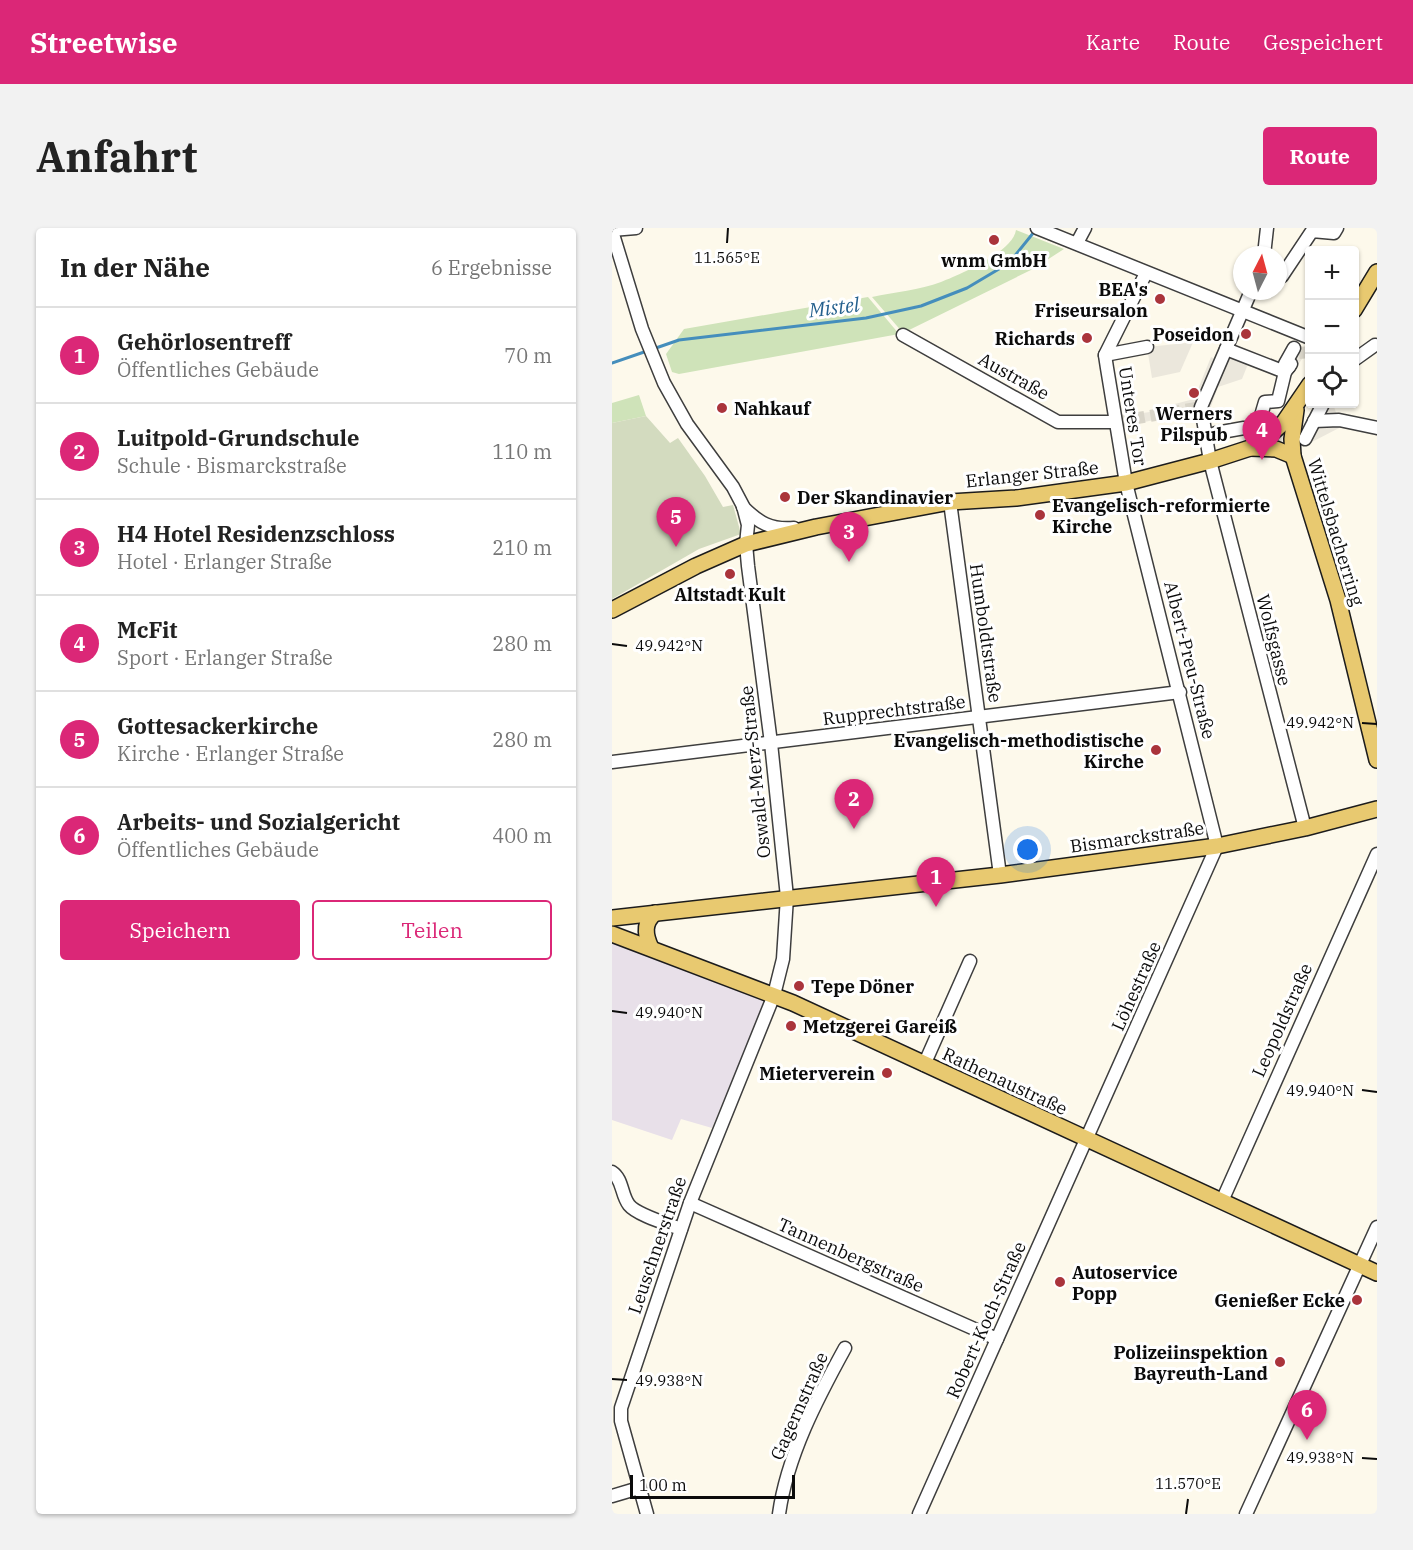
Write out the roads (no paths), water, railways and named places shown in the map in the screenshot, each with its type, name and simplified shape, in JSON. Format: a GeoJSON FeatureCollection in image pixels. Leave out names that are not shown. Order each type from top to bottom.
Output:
{"type":"FeatureCollection","features":[{"type":"Feature","properties":{"kind":"main road"},"geometry":{"type":"LineString","coordinates":[[1359,302],[1377,272]]}},
{"type":"Feature","properties":{"kind":"main road"},"geometry":{"type":"LineString","coordinates":[[1250,448],[1284,422],[1305,392]]}},
{"type":"Feature","properties":{"kind":"main road","name":"Wittelsbacherring"},"geometry":{"type":"LineString","coordinates":[[1297,404],[1293,422],[1293,456],[1338,600],[1377,760]]}},
{"type":"Feature","properties":{"kind":"main road"},"geometry":{"type":"LineString","coordinates":[[1250,448],[1276,449],[1293,456]]}},
{"type":"Feature","properties":{"kind":"main road","name":"Erlanger Straße"},"geometry":{"type":"LineString","coordinates":[[612,610],[696,566],[746,544],[816,527],[950,502],[1016,498],[1126,483],[1250,448]]}},
{"type":"Feature","properties":{"kind":"main road","name":"Bismarckstraße"},"geometry":{"type":"LineString","coordinates":[[612,918],[1000,875],[1218,846],[1305,828],[1377,808]]}},
{"type":"Feature","properties":{"kind":"main road"},"geometry":{"type":"LineString","coordinates":[[651,948],[646,931],[647,923],[655,913]]}},
{"type":"Feature","properties":{"kind":"main road","name":"Rathenaustraße"},"geometry":{"type":"LineString","coordinates":[[612,934],[774,995],[1377,1273]]}},
{"type":"Feature","properties":{"kind":"street"},"geometry":{"type":"LineString","coordinates":[[636,228],[612,230],[642,329],[662,378],[687,424],[733,487],[742,506]]}},
{"type":"Feature","properties":{"kind":"street"},"geometry":{"type":"LineString","coordinates":[[1037,228],[1305,336]]}},
{"type":"Feature","properties":{"kind":"street"},"geometry":{"type":"LineString","coordinates":[[1074,242],[1085,228]]}},
{"type":"Feature","properties":{"kind":"street"},"geometry":{"type":"LineString","coordinates":[[1287,268],[1312,231],[1334,233],[1337,228]]}},
{"type":"Feature","properties":{"kind":"street"},"geometry":{"type":"LineString","coordinates":[[1263,246],[1264,229]]}},
{"type":"Feature","properties":{"kind":"street","name":"Unteres Tor"},"geometry":{"type":"LineString","coordinates":[[1126,483],[1105,355],[1146,273]]}},
{"type":"Feature","properties":{"kind":"street","name":"Wolfsgasse"},"geometry":{"type":"LineString","coordinates":[[1248,300],[1201,407],[1210,461],[1274,716],[1305,828]]}},
{"type":"Feature","properties":{"kind":"street","name":"Austraße"},"geometry":{"type":"LineString","coordinates":[[903,335],[1058,422],[1115,422]]}},
{"type":"Feature","properties":{"kind":"street"},"geometry":{"type":"LineString","coordinates":[[1357,354],[1376,344]]}},
{"type":"Feature","properties":{"kind":"street","name":"Unteres Tor"},"geometry":{"type":"LineString","coordinates":[[1105,355],[1147,347]]}},
{"type":"Feature","properties":{"kind":"street"},"geometry":{"type":"LineString","coordinates":[[1263,424],[1260,419],[1265,402],[1278,401],[1288,368],[1285,364],[1294,348]]}},
{"type":"Feature","properties":{"kind":"street"},"geometry":{"type":"LineString","coordinates":[[1226,349],[1288,368]]}},
{"type":"Feature","properties":{"kind":"street","name":"Wittelsbacherring"},"geometry":{"type":"LineString","coordinates":[[1305,439],[1321,408]]}},
{"type":"Feature","properties":{"kind":"street"},"geometry":{"type":"LineString","coordinates":[[1314,421],[1339,420],[1377,428]]}},
{"type":"Feature","properties":{"kind":"street"},"geometry":{"type":"LineString","coordinates":[[1216,433],[1244,428]]}},
{"type":"Feature","properties":{"kind":"street","name":"Albert-Preu-Straße"},"geometry":{"type":"LineString","coordinates":[[1126,483],[1218,846]]}},
{"type":"Feature","properties":{"kind":"street","name":"Humboldtstraße"},"geometry":{"type":"LineString","coordinates":[[950,502],[1000,875]]}},
{"type":"Feature","properties":{"kind":"street","name":"Erlanger Straße"},"geometry":{"type":"LineString","coordinates":[[742,506],[756,520],[769,527],[781,529],[816,527]]}},
{"type":"Feature","properties":{"kind":"street","name":"Oswald-Merz-Straße"},"geometry":{"type":"LineString","coordinates":[[742,506],[748,525],[746,544],[771,743],[787,897],[783,959],[774,995]]}},
{"type":"Feature","properties":{"kind":"street","name":"Rupprechtstraße"},"geometry":{"type":"LineString","coordinates":[[612,762],[1180,692]]}},
{"type":"Feature","properties":{"kind":"street","name":"Löhestraße"},"geometry":{"type":"LineString","coordinates":[[1086,1140],[1218,846]]}},
{"type":"Feature","properties":{"kind":"street","name":"Leopoldstraße"},"geometry":{"type":"LineString","coordinates":[[1221,1201],[1377,854]]}},
{"type":"Feature","properties":{"kind":"street"},"geometry":{"type":"LineString","coordinates":[[924,1065],[970,961]]}},
{"type":"Feature","properties":{"kind":"street","name":"Leuschnerstraße"},"geometry":{"type":"LineString","coordinates":[[647,1514],[621,1421],[621,1408],[690,1203],[774,995]]}},
{"type":"Feature","properties":{"kind":"street","name":"Robert-Koch-Straße"},"geometry":{"type":"LineString","coordinates":[[919,1514],[1086,1140]]}},
{"type":"Feature","properties":{"kind":"street"},"geometry":{"type":"LineString","coordinates":[[612,1172],[618,1176],[626,1199],[634,1210],[681,1229]]}},
{"type":"Feature","properties":{"kind":"street","name":"Tannenbergstraße"},"geometry":{"type":"LineString","coordinates":[[690,1203],[998,1338]]}},
{"type":"Feature","properties":{"kind":"street"},"geometry":{"type":"LineString","coordinates":[[1246,1514],[1377,1227]]}},
{"type":"Feature","properties":{"kind":"street","name":"Gagernstraße"},"geometry":{"type":"LineString","coordinates":[[779,1514],[791,1467],[806,1428],[830,1374],[845,1348]]}},
{"type":"Feature","properties":{"kind":"street"},"geometry":{"type":"LineString","coordinates":[[612,1496],[639,1488]]}},
{"type":"Feature","properties":{"kind":"waterway","name":"Mistel"},"geometry":{"type":"LineString","coordinates":[[653,349],[679,340],[866,318],[921,306],[967,288],[1009,263],[1034,232]]}},
{"type":"Feature","properties":{"kind":"waterway","name":"Mistel"},"geometry":{"type":"LineString","coordinates":[[612,363],[647,351]]}},
{"type":"Feature","properties":{"kind":"tunnel"},"geometry":{"type":"LineString","coordinates":[[1299,353],[1305,352]]}},
{"type":"Feature","properties":{"kind":"tunnel"},"geometry":{"type":"LineString","coordinates":[[1115,422],[1201,407]]}},
{"type":"Feature","properties":{"kind":"place","name":"wnm GmbH"},"geometry":{"type":"Point","coordinates":[994,240]}},
{"type":"Feature","properties":{"kind":"place","name":"BEA's Friseursalon"},"geometry":{"type":"Point","coordinates":[1160,299]}},
{"type":"Feature","properties":{"kind":"place","name":"Poseidon"},"geometry":{"type":"Point","coordinates":[1246,334]}},
{"type":"Feature","properties":{"kind":"place","name":"Richards"},"geometry":{"type":"Point","coordinates":[1087,338]}},
{"type":"Feature","properties":{"kind":"place","name":"Werners Pilspub"},"geometry":{"type":"Point","coordinates":[1194,393]}},
{"type":"Feature","properties":{"kind":"place","name":"Nahkauf"},"geometry":{"type":"Point","coordinates":[722,408]}},
{"type":"Feature","properties":{"kind":"place","name":"McFit"},"geometry":{"type":"Point","coordinates":[1262,460]}},
{"type":"Feature","properties":{"kind":"place","name":"Der Skandinavier"},"geometry":{"type":"Point","coordinates":[785,497]}},
{"type":"Feature","properties":{"kind":"place","name":"Evangelisch-reformierte Kirche"},"geometry":{"type":"Point","coordinates":[1040,515]}},
{"type":"Feature","properties":{"kind":"place","name":"Gottesackerkirche"},"geometry":{"type":"Point","coordinates":[676,547]}},
{"type":"Feature","properties":{"kind":"place","name":"H4 Hotel Residenzschloss"},"geometry":{"type":"Point","coordinates":[849,562]}},
{"type":"Feature","properties":{"kind":"place","name":"Altstadt Kult"},"geometry":{"type":"Point","coordinates":[730,574]}},
{"type":"Feature","properties":{"kind":"place","name":"Evangelisch-methodistische Kirche"},"geometry":{"type":"Point","coordinates":[1156,750]}},
{"type":"Feature","properties":{"kind":"place","name":"Luitpold-Grundschule"},"geometry":{"type":"Point","coordinates":[854,829]}},
{"type":"Feature","properties":{"kind":"place","name":"Gehörlosentreff"},"geometry":{"type":"Point","coordinates":[936,907]}},
{"type":"Feature","properties":{"kind":"place","name":"Tepe Döner"},"geometry":{"type":"Point","coordinates":[799,986]}},
{"type":"Feature","properties":{"kind":"place","name":"Metzgerei Gareiß"},"geometry":{"type":"Point","coordinates":[791,1026]}},
{"type":"Feature","properties":{"kind":"place","name":"Mieterverein"},"geometry":{"type":"Point","coordinates":[887,1073]}},
{"type":"Feature","properties":{"kind":"place","name":"Autoservice Popp"},"geometry":{"type":"Point","coordinates":[1060,1282]}},
{"type":"Feature","properties":{"kind":"place","name":"Genießer Ecke"},"geometry":{"type":"Point","coordinates":[1357,1300]}},
{"type":"Feature","properties":{"kind":"place","name":"Polizeiinspektion Bayreuth-Land"},"geometry":{"type":"Point","coordinates":[1280,1362]}},
{"type":"Feature","properties":{"kind":"place","name":"Arbeits- und Sozialgericht"},"geometry":{"type":"Point","coordinates":[1307,1440]}}]}
